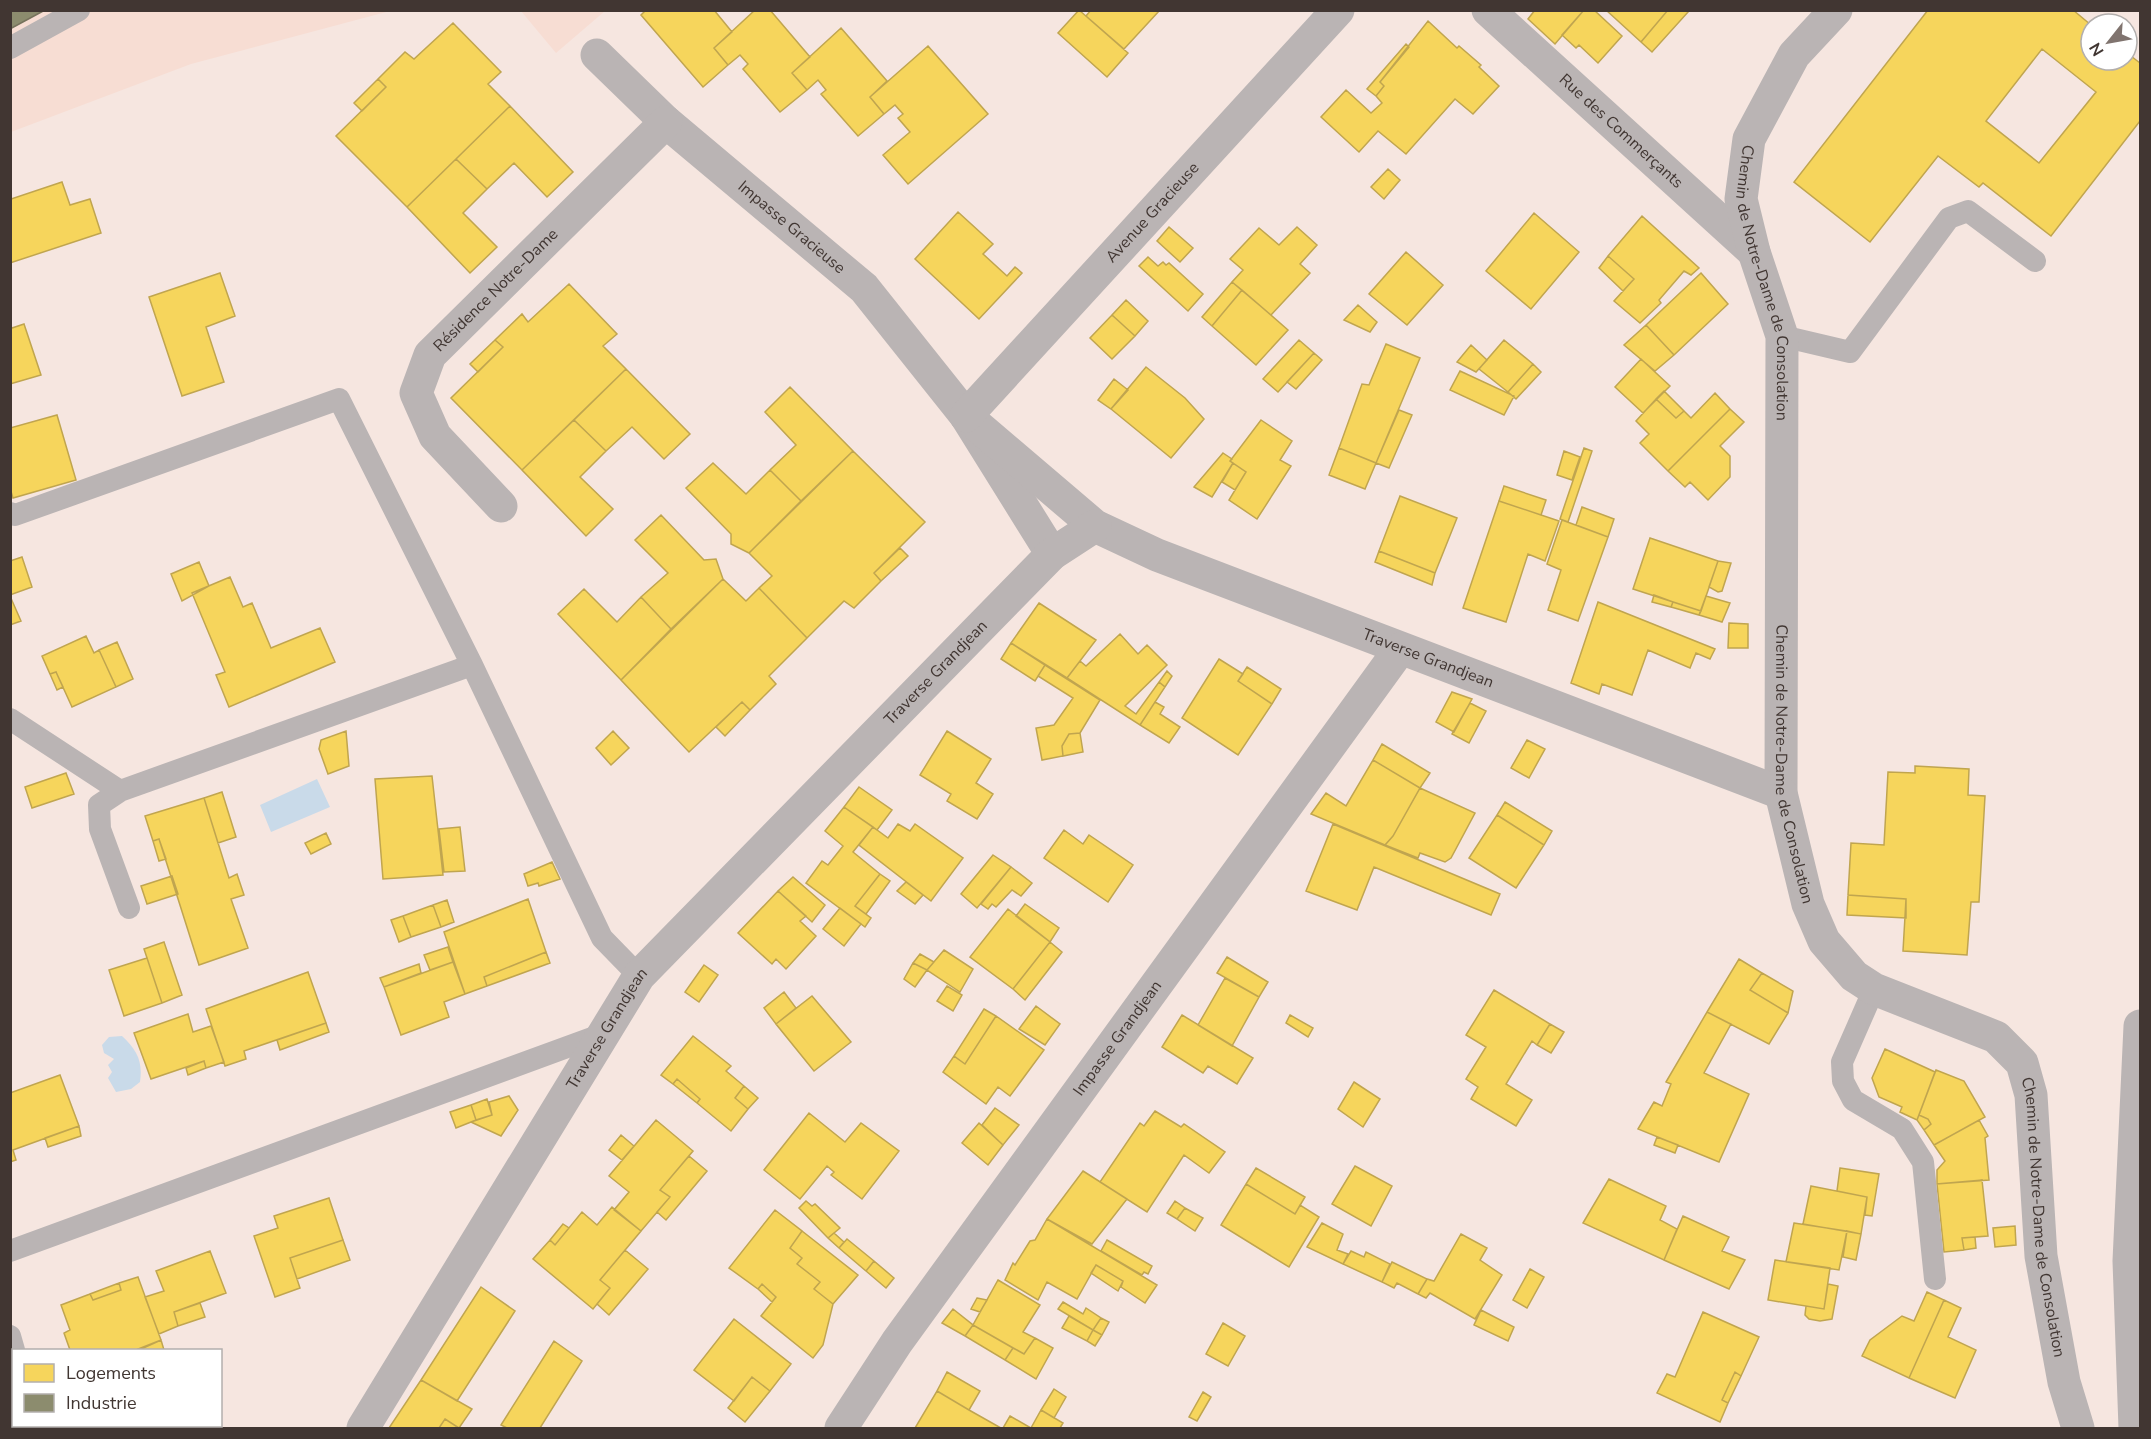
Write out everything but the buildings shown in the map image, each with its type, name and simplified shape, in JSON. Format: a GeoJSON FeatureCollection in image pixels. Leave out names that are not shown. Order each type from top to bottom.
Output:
{"type":"FeatureCollection","features":[{"type":"Feature","properties":{"kind":"street","name":"Avenue Gracieuse"},"geometry":{"type":"LineString","coordinates":[[966,416],[1338,10]]}},
{"type":"Feature","properties":{"kind":"street","name":"Rue des Commerçants"},"geometry":{"type":"LineString","coordinates":[[1488,10],[1754,252]]}},
{"type":"Feature","properties":{"kind":"street","name":"Chemin de Notre-Dame de Consolation"},"geometry":{"type":"LineString","coordinates":[[1836,10],[1794,55],[1749,139],[1741,199],[1754,252],[1782,336],[1780,793],[1808,904],[1824,941],[1854,976],[1874,989],[1996,1037],[2022,1063],[2031,1095],[2041,1256],[2064,1382],[2078,1428]]}},
{"type":"Feature","properties":{"kind":"street","name":"Impasse Gracieuse"},"geometry":{"type":"LineString","coordinates":[[597,55],[666,122],[864,288],[966,416],[1052,554]]}},
{"type":"Feature","properties":{"kind":"street","name":"Résidence Notre-Dame"},"geometry":{"type":"LineString","coordinates":[[501,506],[435,436],[416,393],[430,355],[666,122]]}},
{"type":"Feature","properties":{"kind":"street","name":"Impasse Gracieuse"},"geometry":{"type":"LineString","coordinates":[[966,416],[1095,526]]}},
{"type":"Feature","properties":{"kind":"street","name":"Traverse Grandjean"},"geometry":{"type":"LineString","coordinates":[[363,1428],[600,1035],[639,976],[1052,554],[1095,526],[1157,555],[1780,793]]}},
{"type":"Feature","properties":{"kind":"street","name":"Impasse Grandjean"},"geometry":{"type":"LineString","coordinates":[[841,1428],[897,1342],[1400,649]]}},
{"type":"Feature","properties":{"kind":"street"},"geometry":{"type":"LineString","coordinates":[[2135,1428],[2129,1261],[2140,1026]]}},
{"type":"Feature","properties":{"kind":"lane"},"geometry":{"type":"LineString","coordinates":[[10,48],[79,10]]}},
{"type":"Feature","properties":{"kind":"lane"},"geometry":{"type":"LineString","coordinates":[[1782,336],[1850,352],[1949,218],[1968,211],[2035,261]]}},
{"type":"Feature","properties":{"kind":"lane"},"geometry":{"type":"LineString","coordinates":[[10,513],[15,515],[339,399],[472,665],[602,938],[639,976]]}},
{"type":"Feature","properties":{"kind":"lane"},"geometry":{"type":"LineString","coordinates":[[129,908],[100,829],[99,805],[120,791],[472,665]]}},
{"type":"Feature","properties":{"kind":"lane"},"geometry":{"type":"LineString","coordinates":[[10,719],[120,791]]}},
{"type":"Feature","properties":{"kind":"lane"},"geometry":{"type":"LineString","coordinates":[[1874,989],[1842,1062],[1843,1081],[1853,1100],[1902,1129],[1923,1162],[1935,1279]]}},
{"type":"Feature","properties":{"kind":"lane"},"geometry":{"type":"LineString","coordinates":[[10,1251],[600,1035]]}},
{"type":"Feature","properties":{"kind":"shaded area"},"geometry":{"type":"Polygon","coordinates":[[[11,11],[390,11],[191,64],[11,132],[11,11]]]}},
{"type":"Feature","properties":{"kind":"shaded area"},"geometry":{"type":"Polygon","coordinates":[[[521,11],[605,11],[556,53],[521,11]]]}},
{"type":"Feature","properties":{"kind":"water"},"geometry":{"type":"Polygon","coordinates":[[[317,779],[330,807],[271,832],[260,805],[317,779]]]}},
{"type":"Feature","properties":{"kind":"water"},"geometry":{"type":"Polygon","coordinates":[[[122,1036],[138,1056],[141,1068],[140,1082],[131,1089],[116,1092],[108,1078],[112,1072],[108,1065],[114,1059],[104,1053],[102,1045],[109,1037],[122,1036]]]}}]}
